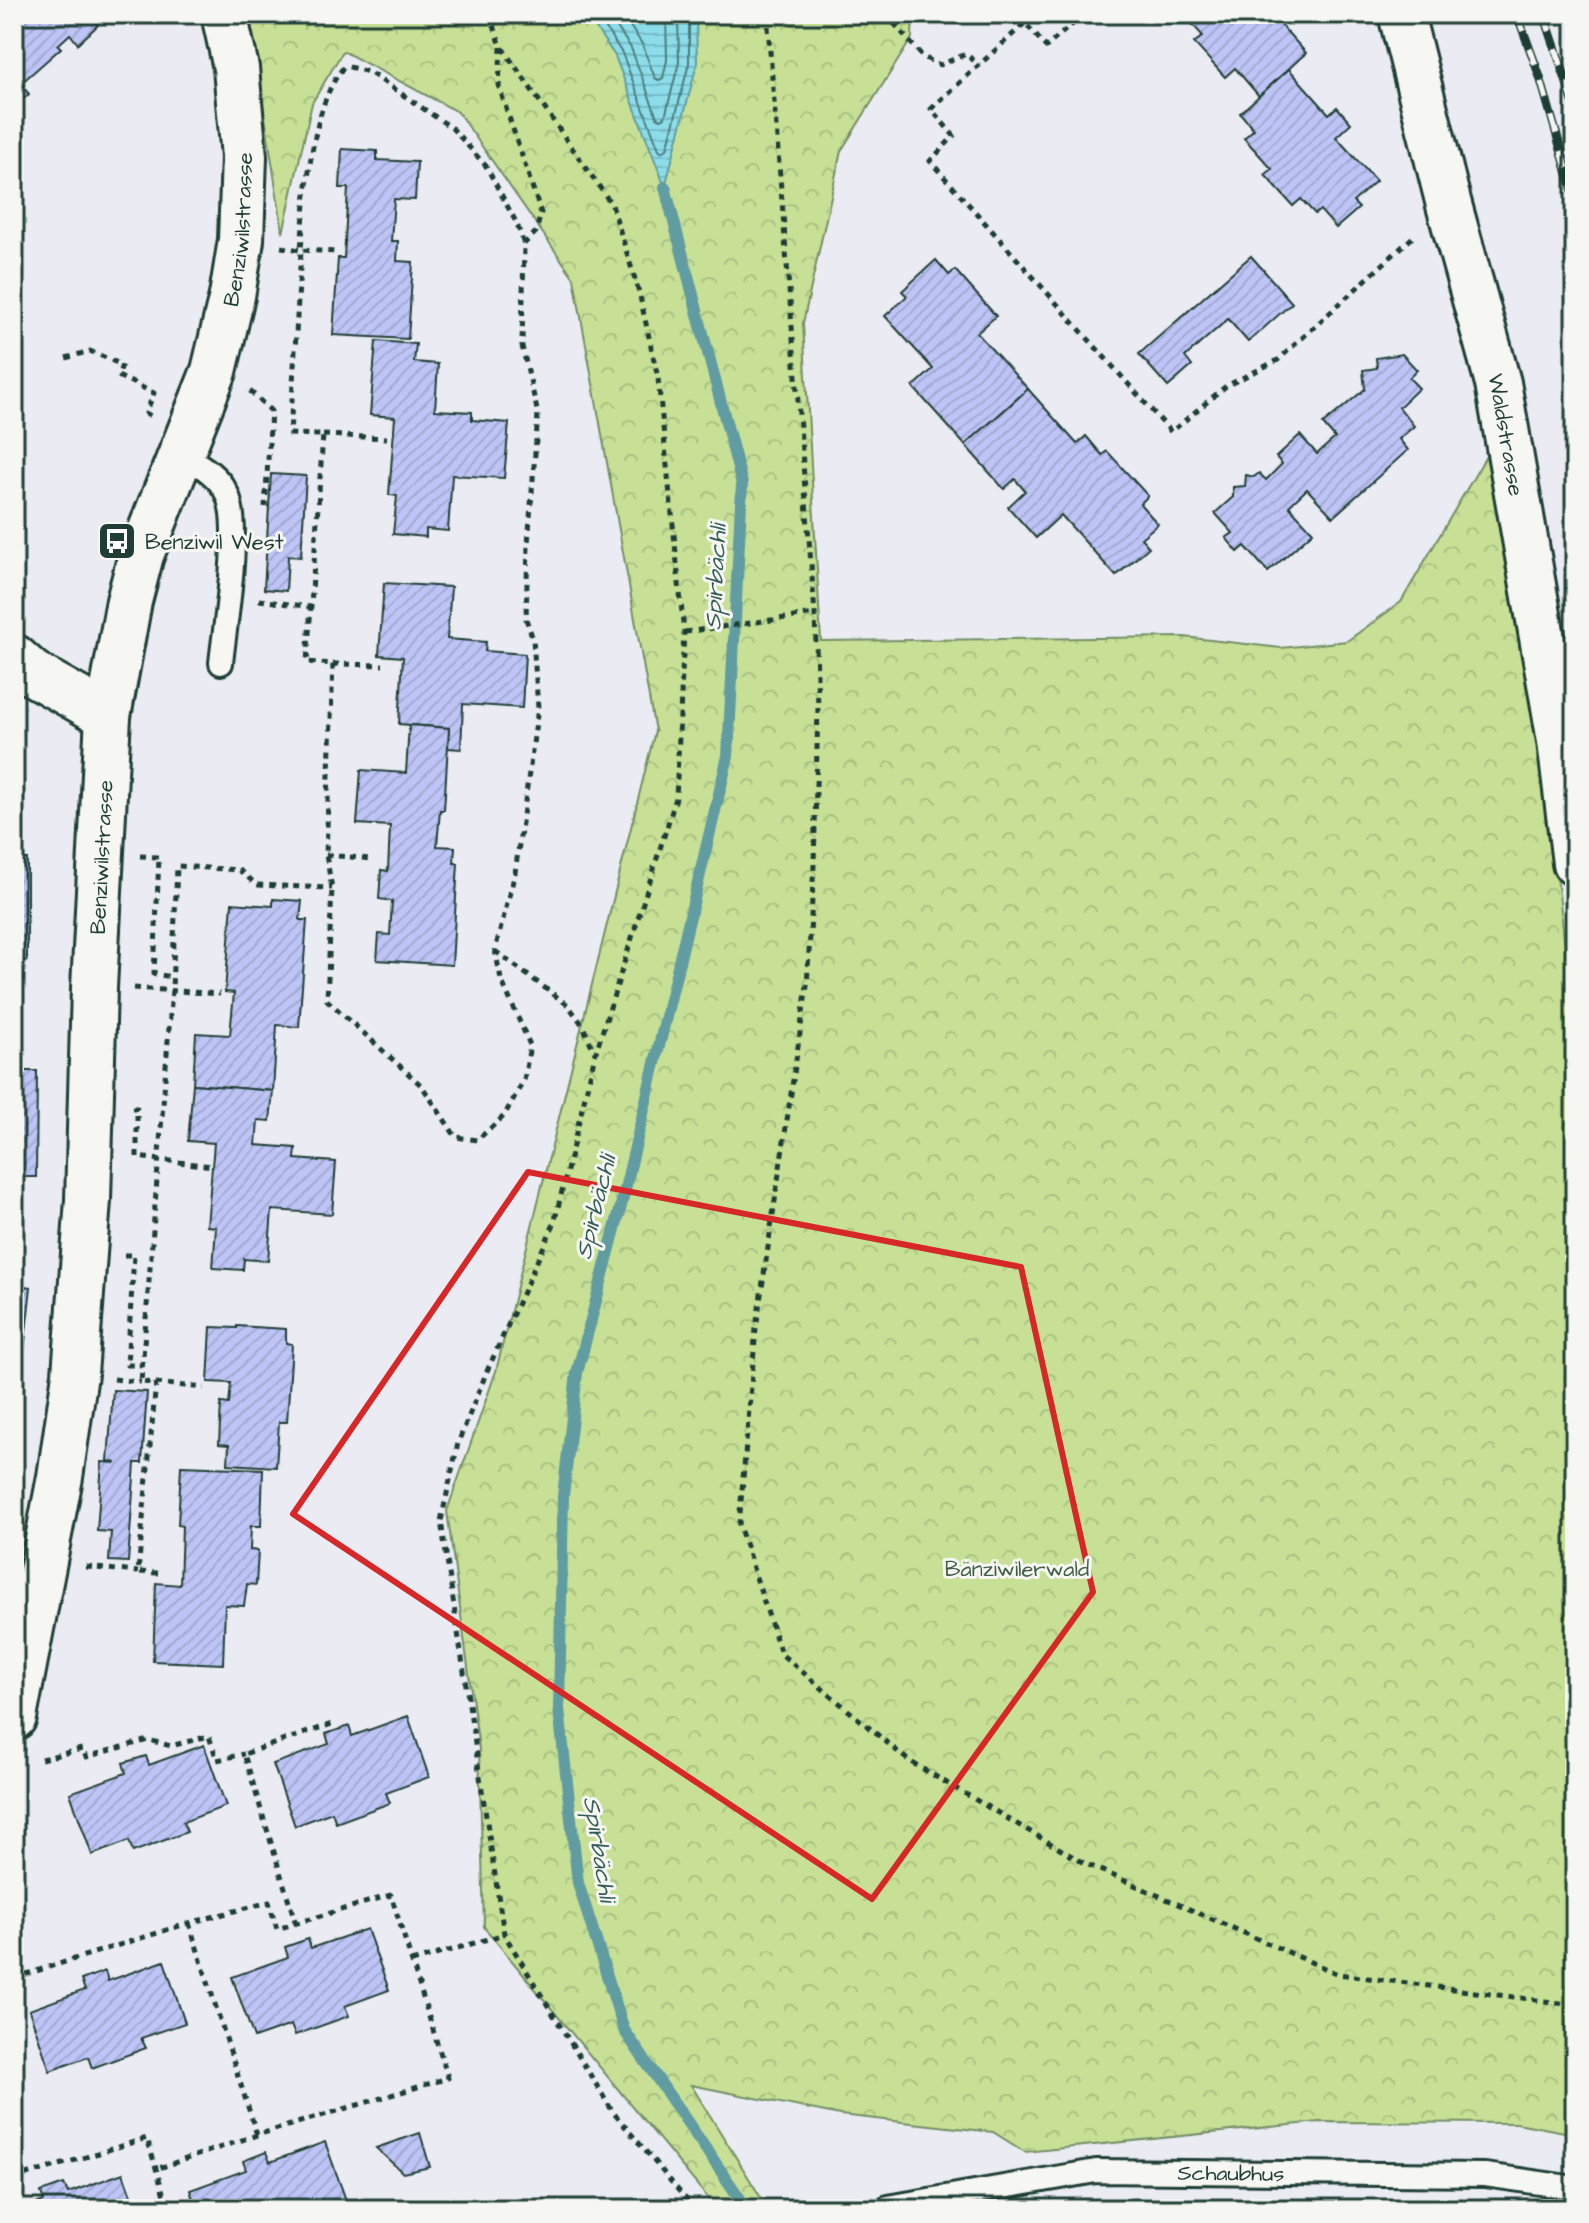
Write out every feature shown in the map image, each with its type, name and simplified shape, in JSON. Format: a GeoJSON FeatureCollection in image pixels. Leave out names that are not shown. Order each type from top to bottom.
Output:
{"type":"FeatureCollection","features":[{"type":"Feature","properties":{"kind":"street","name":"Benziwilstrasse"},"geometry":{"type":"LineString","coordinates":[[14,1717],[60,1477],[75,1374],[88,1200],[94,988],[108,716],[129,601],[172,438],[214,371],[232,296],[241,240],[244,157],[236,68],[224,14]]}},
{"type":"Feature","properties":{"kind":"street","name":"Waldstrasse"},"geometry":{"type":"LineString","coordinates":[[1401,14],[1498,383],[1560,741],[1575,863]]}},
{"type":"Feature","properties":{"kind":"street"},"geometry":{"type":"LineString","coordinates":[[14,657],[32,673],[108,716]]}},
{"type":"Feature","properties":{"kind":"lane"},"geometry":{"type":"LineString","coordinates":[[172,438],[212,473],[227,494],[234,527],[221,663]]}},
{"type":"Feature","properties":{"kind":"lane","name":"Schaubhus"},"geometry":{"type":"LineString","coordinates":[[888,2207],[1096,2171],[1485,2175],[1575,2188]]}},
{"type":"Feature","properties":{"kind":"path"},"geometry":{"type":"LineString","coordinates":[[490,14],[501,46],[612,205],[639,292],[658,378],[684,632],[676,798],[595,1055],[554,1224],[458,1443],[441,1521],[504,1934],[613,2112],[694,2209]]}},
{"type":"Feature","properties":{"kind":"path"},"geometry":{"type":"LineString","coordinates":[[767,14],[815,614],[818,708],[807,986],[756,1328],[739,1525],[781,1654],[909,1761],[1098,1869],[1338,1974],[1575,2005]]}},
{"type":"Feature","properties":{"kind":"path"},"geometry":{"type":"LineString","coordinates":[[886,14],[923,57],[940,65],[966,54],[979,65]]}},
{"type":"Feature","properties":{"kind":"path"},"geometry":{"type":"LineString","coordinates":[[1018,14],[1046,47],[1084,14]]}},
{"type":"Feature","properties":{"kind":"path"},"geometry":{"type":"LineString","coordinates":[[1025,23],[931,109],[954,136],[930,161],[1171,432],[1226,386],[1278,360],[1416,234]]}},
{"type":"Feature","properties":{"kind":"path"},"geometry":{"type":"LineString","coordinates":[[501,46],[499,87],[541,213],[536,232],[524,245]]}},
{"type":"Feature","properties":{"kind":"path"},"geometry":{"type":"LineString","coordinates":[[333,664],[326,855],[332,888],[327,1000],[422,1086],[456,1137],[477,1140],[504,1116],[524,1080],[530,1045],[501,979],[495,950],[515,873],[538,708],[533,639],[526,619],[538,414],[522,346],[524,245],[517,224],[486,166],[452,128],[369,72],[345,66],[330,86],[309,169],[290,434],[387,438]]}},
{"type":"Feature","properties":{"kind":"path"},"geometry":{"type":"LineString","coordinates":[[272,245],[339,252]]}},
{"type":"Feature","properties":{"kind":"path"},"geometry":{"type":"LineString","coordinates":[[66,358],[90,351],[122,365],[118,376],[154,393],[146,413],[172,438]]}},
{"type":"Feature","properties":{"kind":"path"},"geometry":{"type":"LineString","coordinates":[[247,390],[271,411],[264,521]]}},
{"type":"Feature","properties":{"kind":"path"},"geometry":{"type":"LineString","coordinates":[[323,435],[307,662],[383,665]]}},
{"type":"Feature","properties":{"kind":"path"},"geometry":{"type":"LineString","coordinates":[[259,584],[258,600],[311,607]]}},
{"type":"Feature","properties":{"kind":"path"},"geometry":{"type":"LineString","coordinates":[[684,632],[815,614]]}},
{"type":"Feature","properties":{"kind":"path"},"geometry":{"type":"LineString","coordinates":[[326,855],[372,859]]}},
{"type":"Feature","properties":{"kind":"path"},"geometry":{"type":"LineString","coordinates":[[139,856],[159,857],[154,974],[173,977]]}},
{"type":"Feature","properties":{"kind":"path"},"geometry":{"type":"LineString","coordinates":[[141,1382],[173,977],[177,866],[239,870],[257,885],[332,888]]}},
{"type":"Feature","properties":{"kind":"path"},"geometry":{"type":"LineString","coordinates":[[495,950],[568,1005],[582,1024],[595,1055]]}},
{"type":"Feature","properties":{"kind":"path"},"geometry":{"type":"LineString","coordinates":[[138,988],[220,994]]}},
{"type":"Feature","properties":{"kind":"path"},"geometry":{"type":"LineString","coordinates":[[137,1108],[137,1157],[212,1166]]}},
{"type":"Feature","properties":{"kind":"path"},"geometry":{"type":"LineString","coordinates":[[115,1254],[134,1255],[127,1365],[143,1365]]}},
{"type":"Feature","properties":{"kind":"path"},"geometry":{"type":"LineString","coordinates":[[116,1379],[204,1388]]}},
{"type":"Feature","properties":{"kind":"path"},"geometry":{"type":"LineString","coordinates":[[138,1572],[156,1383]]}},
{"type":"Feature","properties":{"kind":"path"},"geometry":{"type":"LineString","coordinates":[[95,1568],[158,1573]]}},
{"type":"Feature","properties":{"kind":"path"},"geometry":{"type":"LineString","coordinates":[[41,1759],[82,1749],[86,1757],[148,1740],[171,1746],[209,1736],[217,1760],[332,1724]]}},
{"type":"Feature","properties":{"kind":"path"},"geometry":{"type":"LineString","coordinates":[[244,1754],[296,1924]]}},
{"type":"Feature","properties":{"kind":"path"},"geometry":{"type":"LineString","coordinates":[[14,1978],[189,1923],[269,1902],[277,1929],[391,1895],[448,2078],[257,2135],[156,2169]]}},
{"type":"Feature","properties":{"kind":"path"},"geometry":{"type":"LineString","coordinates":[[189,1923],[257,2135]]}},
{"type":"Feature","properties":{"kind":"path"},"geometry":{"type":"LineString","coordinates":[[412,1962],[504,1934]]}},
{"type":"Feature","properties":{"kind":"path"},"geometry":{"type":"LineString","coordinates":[[14,2179],[147,2138],[168,2209]]}},
{"type":"Feature","properties":{"kind":"highlighted area"},"geometry":{"type":"Polygon","coordinates":[[[528,1172],[1021,1267],[1093,1592],[872,1899],[293,1514],[528,1172]]]}},
{"type":"Feature","properties":{"kind":"green space","name":"Bänziwilerwald"},"geometry":{"type":"Polygon","coordinates":[[[249,14],[913,14],[912,38],[841,151],[803,323],[821,641],[1184,637],[1281,648],[1347,641],[1401,602],[1489,451],[1531,645],[1575,1036],[1575,2134],[1517,2123],[1319,2122],[1025,2152],[993,2132],[840,2115],[691,2085],[768,2209],[717,2209],[484,1927],[479,1749],[447,1511],[496,1371],[655,731],[574,278],[458,112],[343,51],[312,103],[283,233],[249,14]]]}},
{"type":"Feature","properties":{"kind":"water"},"geometry":{"type":"Polygon","coordinates":[[[586,14],[696,14],[697,64],[665,187],[615,56],[586,14]]]}},
{"type":"Feature","properties":{"kind":"building"},"geometry":{"type":"Polygon","coordinates":[[[14,14],[98,14],[92,19],[98,25],[78,44],[70,34],[58,45],[61,48],[20,84],[29,94],[14,107],[14,14]]]}},
{"type":"Feature","properties":{"kind":"building"},"geometry":{"type":"Polygon","coordinates":[[[1183,14],[1271,14],[1306,53],[1259,96],[1235,68],[1225,77],[1194,43],[1203,36],[1183,14]]]}},
{"type":"Feature","properties":{"kind":"building"},"geometry":{"type":"Polygon","coordinates":[[[1289,69],[1329,114],[1337,107],[1351,123],[1336,137],[1376,181],[1353,202],[1359,208],[1336,228],[1320,210],[1315,214],[1301,199],[1293,206],[1265,175],[1272,169],[1244,138],[1254,129],[1240,113],[1289,69]]]}},
{"type":"Feature","properties":{"kind":"building"},"geometry":{"type":"Polygon","coordinates":[[[342,149],[377,151],[377,160],[417,162],[415,200],[394,199],[391,241],[398,241],[397,261],[413,262],[408,339],[333,335],[338,258],[344,258],[348,188],[340,188],[342,149]]]}},
{"type":"Feature","properties":{"kind":"building"},"geometry":{"type":"Polygon","coordinates":[[[1251,256],[1292,303],[1248,342],[1228,319],[1185,357],[1192,366],[1168,387],[1139,354],[1251,256]]]}},
{"type":"Feature","properties":{"kind":"building"},"geometry":{"type":"Polygon","coordinates":[[[936,260],[949,275],[955,270],[996,316],[977,333],[1028,389],[965,445],[913,387],[933,369],[885,316],[907,296],[902,291],[936,260]]]}},
{"type":"Feature","properties":{"kind":"building"},"geometry":{"type":"Polygon","coordinates":[[[376,341],[416,344],[414,362],[438,364],[435,410],[472,412],[472,420],[509,423],[504,478],[452,475],[448,531],[426,529],[426,537],[393,534],[397,496],[389,495],[395,417],[370,415],[376,341]]]}},
{"type":"Feature","properties":{"kind":"building"},"geometry":{"type":"Polygon","coordinates":[[[1402,354],[1417,370],[1409,378],[1419,388],[1399,407],[1414,426],[1399,439],[1408,450],[1333,517],[1307,489],[1289,506],[1313,532],[1268,572],[1245,546],[1238,552],[1226,538],[1233,533],[1215,513],[1233,497],[1233,487],[1245,486],[1246,475],[1254,477],[1259,473],[1266,480],[1282,464],[1276,457],[1300,435],[1317,454],[1335,438],[1323,424],[1365,389],[1363,370],[1377,368],[1376,358],[1402,354]]]}},
{"type":"Feature","properties":{"kind":"building"},"geometry":{"type":"Polygon","coordinates":[[[1028,389],[1077,444],[1086,436],[1102,455],[1107,451],[1148,496],[1140,504],[1158,524],[1141,538],[1149,547],[1116,576],[1061,515],[1036,538],[1008,507],[1025,491],[1015,479],[1004,489],[965,445],[1028,389]]]}},
{"type":"Feature","properties":{"kind":"building"},"geometry":{"type":"Polygon","coordinates":[[[271,474],[306,476],[301,557],[288,556],[286,591],[264,589],[271,474]]]}},
{"type":"Feature","properties":{"kind":"building"},"geometry":{"type":"Polygon","coordinates":[[[384,583],[451,587],[447,639],[486,642],[485,651],[525,654],[522,708],[463,704],[461,749],[448,748],[449,728],[399,724],[403,657],[379,655],[384,583]]]}},
{"type":"Feature","properties":{"kind":"building"},"geometry":{"type":"Polygon","coordinates":[[[409,725],[449,728],[444,810],[440,810],[437,846],[455,847],[454,863],[458,863],[452,965],[377,960],[379,934],[390,935],[392,901],[379,899],[381,870],[388,871],[390,826],[357,824],[361,770],[406,773],[409,725]]]}},
{"type":"Feature","properties":{"kind":"building"},"geometry":{"type":"Polygon","coordinates":[[[14,859],[27,859],[27,961],[14,961],[14,859]]]}},
{"type":"Feature","properties":{"kind":"building"},"geometry":{"type":"Polygon","coordinates":[[[273,899],[302,901],[300,920],[307,920],[299,1027],[277,1025],[273,1091],[193,1084],[196,1033],[230,1035],[234,993],[225,992],[232,903],[273,906],[273,899]]]}},
{"type":"Feature","properties":{"kind":"building"},"geometry":{"type":"Polygon","coordinates":[[[14,1071],[37,1071],[36,1177],[14,1177],[14,1071]]]}},
{"type":"Feature","properties":{"kind":"building"},"geometry":{"type":"Polygon","coordinates":[[[193,1084],[273,1091],[270,1121],[258,1120],[256,1145],[296,1148],[295,1159],[336,1162],[332,1214],[272,1210],[268,1261],[244,1259],[243,1270],[213,1268],[216,1227],[207,1226],[214,1143],[188,1141],[193,1084]]]}},
{"type":"Feature","properties":{"kind":"building"},"geometry":{"type":"Polygon","coordinates":[[[14,1285],[31,1287],[19,1395],[14,1394],[14,1285]]]}},
{"type":"Feature","properties":{"kind":"building"},"geometry":{"type":"Polygon","coordinates":[[[211,1327],[286,1329],[286,1343],[292,1344],[287,1422],[279,1422],[276,1467],[228,1464],[229,1445],[219,1444],[221,1403],[229,1404],[231,1383],[208,1382],[211,1327]]]}},
{"type":"Feature","properties":{"kind":"building"},"geometry":{"type":"Polygon","coordinates":[[[113,1390],[147,1392],[142,1463],[135,1463],[128,1562],[109,1561],[111,1532],[97,1531],[102,1462],[117,1463],[108,1461],[113,1390]]]}},
{"type":"Feature","properties":{"kind":"building"},"geometry":{"type":"Polygon","coordinates":[[[181,1466],[263,1469],[261,1526],[251,1526],[250,1550],[258,1551],[256,1585],[247,1584],[244,1606],[225,1605],[223,1664],[153,1661],[156,1583],[180,1585],[182,1526],[178,1525],[181,1466]]]}},
{"type":"Feature","properties":{"kind":"building"},"geometry":{"type":"Polygon","coordinates":[[[408,1716],[429,1777],[386,1793],[390,1803],[336,1823],[332,1812],[295,1826],[273,1764],[329,1744],[326,1734],[349,1726],[352,1736],[408,1716]]]}},
{"type":"Feature","properties":{"kind":"building"},"geometry":{"type":"Polygon","coordinates":[[[204,1745],[226,1806],[183,1822],[187,1832],[133,1852],[129,1841],[92,1855],[70,1793],[126,1773],[123,1763],[146,1756],[149,1765],[204,1745]]]}},
{"type":"Feature","properties":{"kind":"building"},"geometry":{"type":"Polygon","coordinates":[[[367,1929],[389,1990],[345,2006],[349,2016],[295,2035],[291,2025],[254,2038],[232,1977],[288,1957],[285,1947],[308,1939],[311,1948],[367,1929]]]}},
{"type":"Feature","properties":{"kind":"building"},"geometry":{"type":"Polygon","coordinates":[[[164,1961],[185,2023],[141,2038],[146,2048],[92,2068],[88,2057],[50,2071],[29,2010],[85,1990],[81,1980],[105,1971],[108,1981],[164,1961]]]}},
{"type":"Feature","properties":{"kind":"building"},"geometry":{"type":"Polygon","coordinates":[[[420,2133],[430,2167],[403,2173],[376,2148],[420,2133]]]}},
{"type":"Feature","properties":{"kind":"building"},"geometry":{"type":"Polygon","coordinates":[[[325,2142],[347,2203],[331,2209],[196,2209],[190,2190],[246,2170],[243,2161],[266,2152],[270,2162],[325,2142]]]}},
{"type":"Feature","properties":{"kind":"building"},"geometry":{"type":"Polygon","coordinates":[[[123,2173],[136,2209],[23,2209],[44,2201],[41,2192],[64,2184],[68,2193],[123,2173]]]}},
{"type":"Feature","properties":{"kind":"waterway","name":"Spirbächli"},"geometry":{"type":"LineString","coordinates":[[665,187],[742,484],[728,756],[621,1206],[577,1373],[563,1496],[559,1709],[578,1883],[624,2030],[747,2209]]}},
{"type":"Feature","properties":{"kind":"railway"},"geometry":{"type":"LineString","coordinates":[[1517,14],[1540,77],[1575,198]]}},
{"type":"Feature","properties":{"kind":"railway"},"geometry":{"type":"LineString","coordinates":[[1544,14],[1575,107]]}},
{"type":"Feature","properties":{"kind":"place","name":"Benziwil West"},"geometry":{"type":"Point","coordinates":[117,541]}}]}
